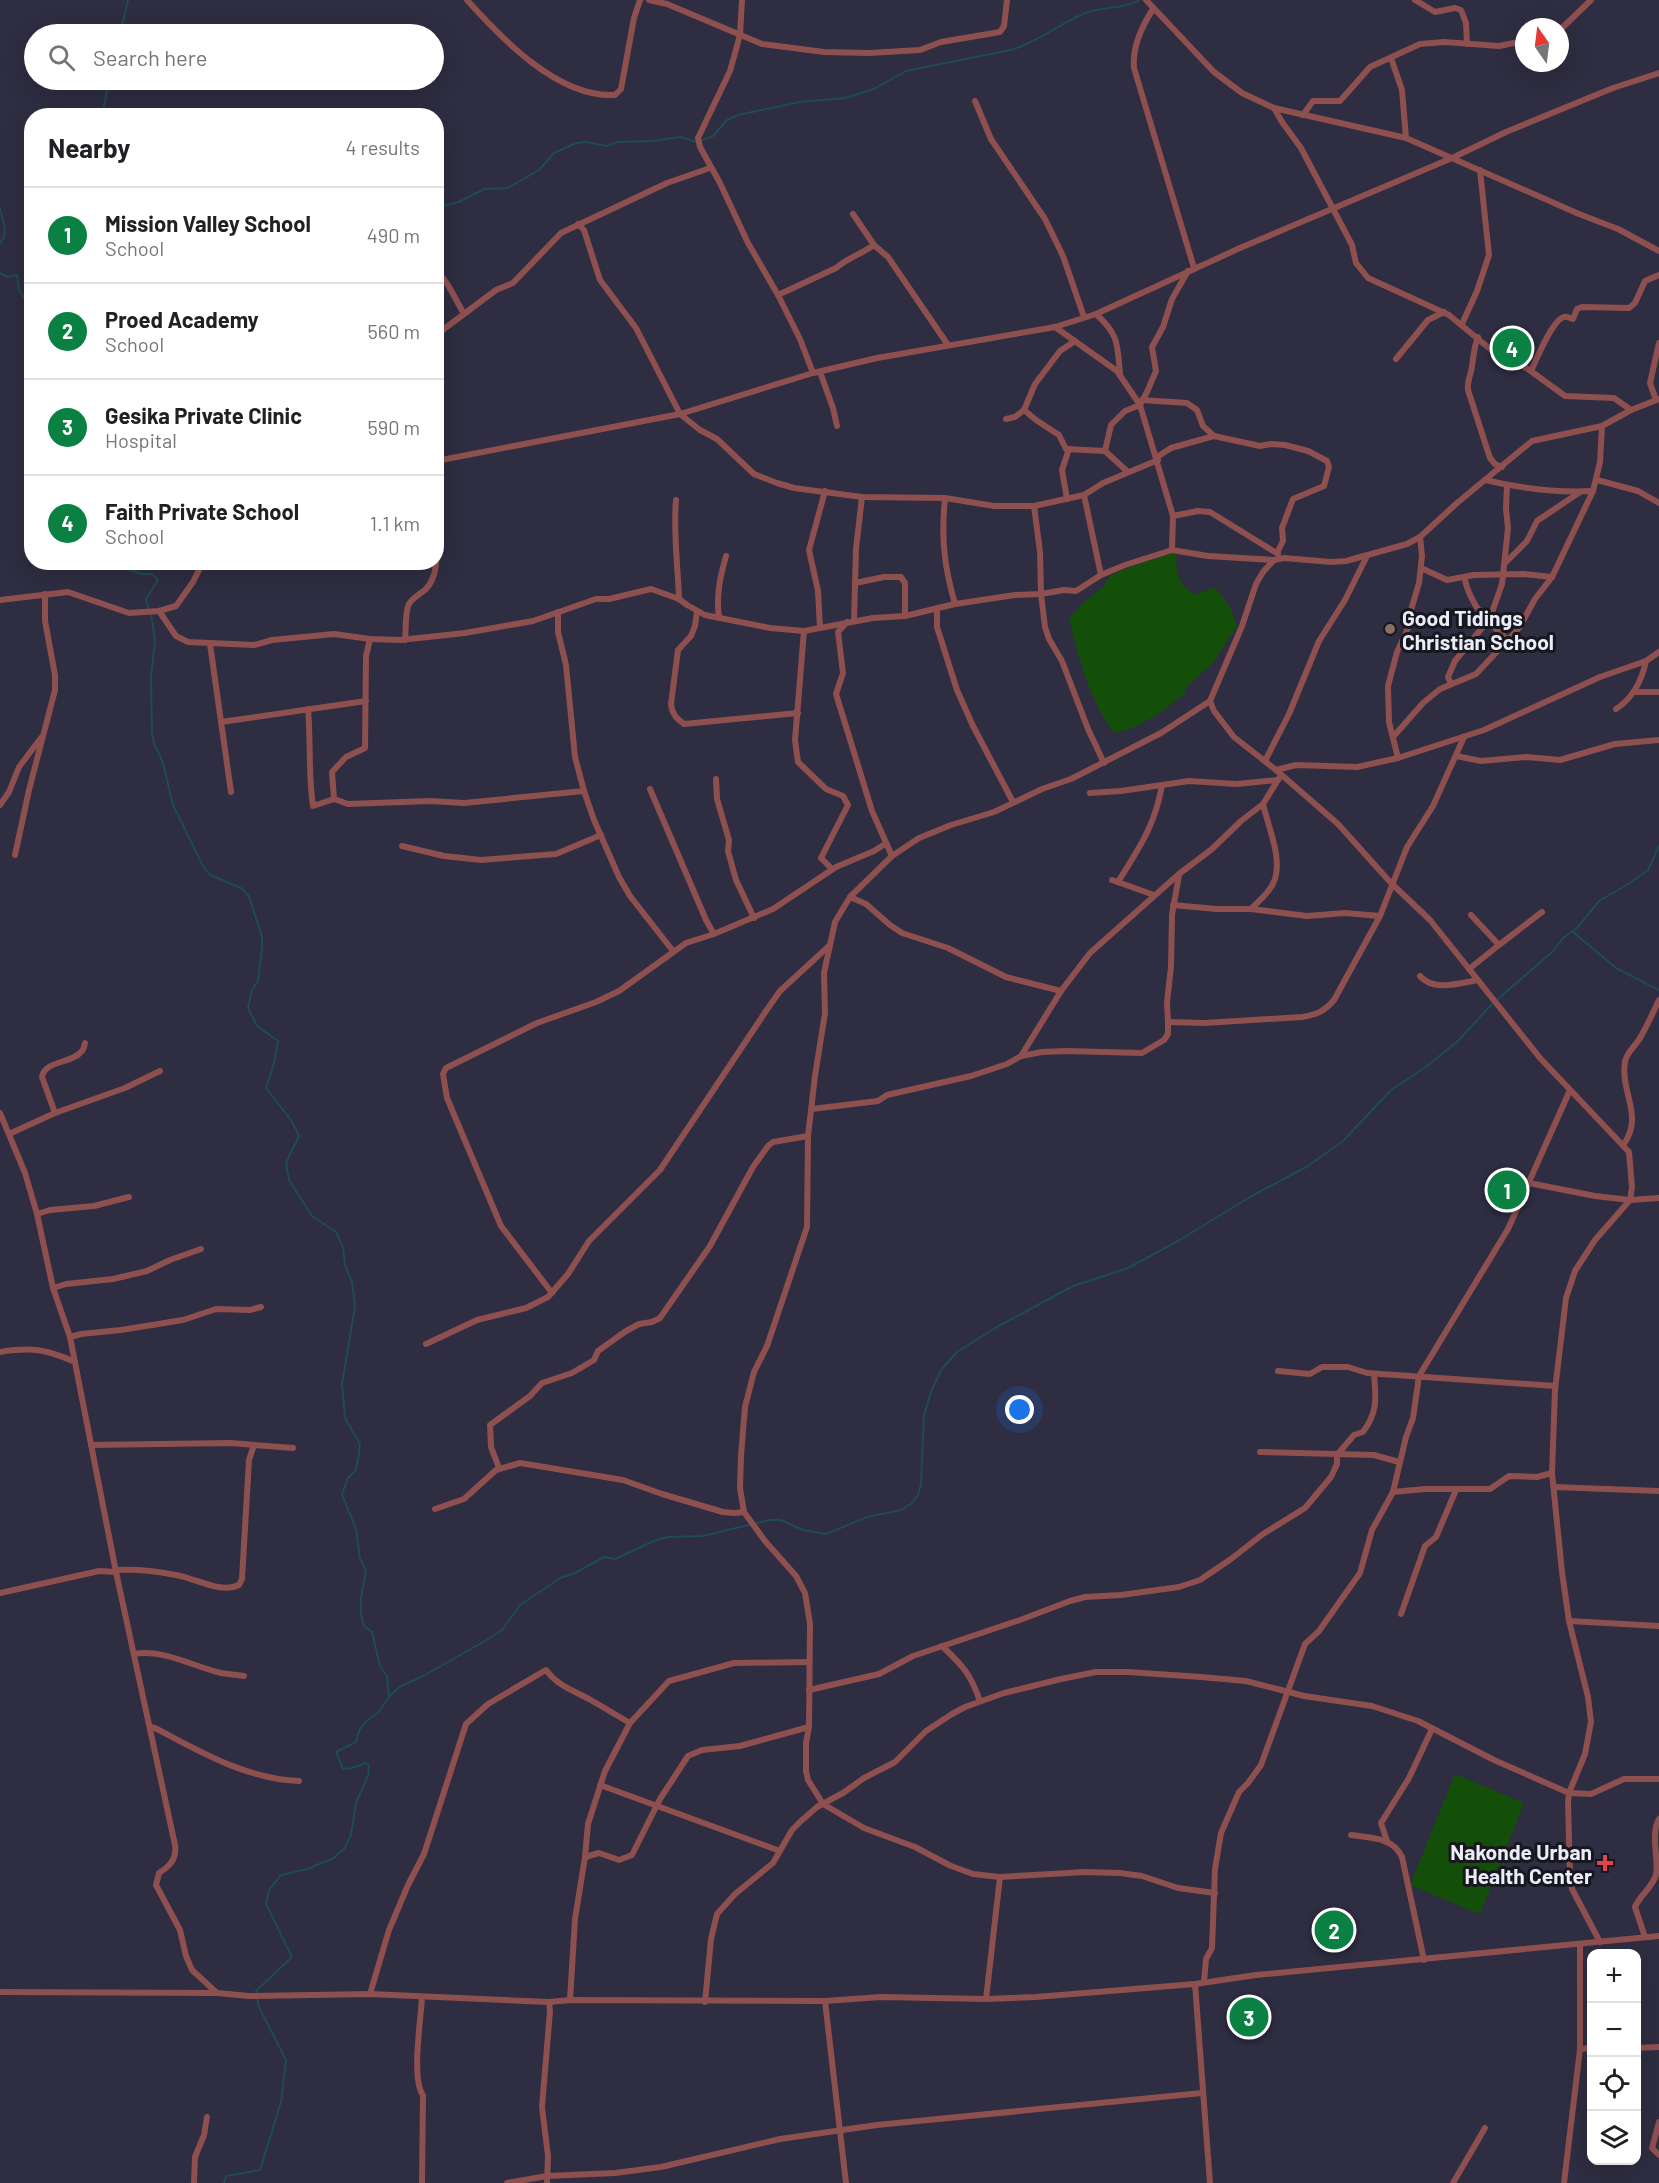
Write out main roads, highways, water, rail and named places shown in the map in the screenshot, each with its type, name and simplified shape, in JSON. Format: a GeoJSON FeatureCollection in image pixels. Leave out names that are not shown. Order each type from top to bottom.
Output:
{"type":"FeatureCollection","features":[{"type":"Feature","properties":{"kind":"waterway"},"geometry":{"type":"LineString","coordinates":[[122,24],[128,0]]}},
{"type":"Feature","properties":{"kind":"waterway"},"geometry":{"type":"LineString","coordinates":[[444,206],[459,202],[484,189],[508,188],[539,170],[554,153],[576,143],[587,142],[607,146],[618,142],[680,137],[697,142],[713,136],[727,120],[738,115],[800,102],[845,98],[874,89],[906,71],[1011,50],[1030,43],[1083,14],[1138,1]]}},
{"type":"Feature","properties":{"kind":"waterway"},"geometry":{"type":"LineString","coordinates":[[104,108],[107,90]]}},
{"type":"Feature","properties":{"kind":"waterway"},"geometry":{"type":"LineString","coordinates":[[0,209],[5,231],[0,243]]}},
{"type":"Feature","properties":{"kind":"waterway"},"geometry":{"type":"LineString","coordinates":[[0,273],[8,277],[17,275],[19,291],[24,298]]}},
{"type":"Feature","properties":{"kind":"waterway"},"geometry":{"type":"LineString","coordinates":[[131,570],[141,574],[152,574],[158,580],[146,599],[155,642],[151,675],[152,732],[163,763],[173,805],[203,866],[210,875],[241,888],[249,896],[262,937],[258,981],[252,990],[248,1008],[257,1026],[278,1041],[266,1088],[291,1120],[299,1136],[286,1162],[289,1180],[312,1216],[336,1232],[343,1247],[345,1265],[352,1282],[355,1307],[342,1384],[345,1418],[360,1444],[355,1471],[348,1478],[342,1494],[356,1529],[360,1559],[366,1570],[361,1598],[361,1615],[364,1626],[372,1632],[380,1666],[387,1676],[389,1697]]}},
{"type":"Feature","properties":{"kind":"waterway"},"geometry":{"type":"LineString","coordinates":[[224,2183],[226,2176],[260,2170],[281,2102],[286,2060],[259,2007],[256,1991],[292,1957],[266,1904],[269,1890],[281,1875],[307,1869],[332,1859],[344,1849],[351,1835],[356,1803],[368,1776],[369,1766],[366,1763],[343,1769],[336,1752],[356,1742],[365,1722],[378,1713],[399,1687],[485,1641],[502,1630],[520,1605],[562,1577],[573,1574],[604,1557],[615,1559],[656,1540],[668,1537],[703,1536],[769,1520],[781,1520],[803,1530],[826,1534],[867,1517],[901,1510],[911,1504],[918,1495],[921,1484],[924,1415],[941,1370],[957,1352],[997,1327],[1073,1286],[1128,1268],[1178,1241],[1250,1197],[1308,1166],[1343,1141],[1391,1090],[1423,1069],[1457,1042],[1490,1006],[1552,952],[1563,938],[1577,928],[1599,901],[1648,870],[1659,846]]}},
{"type":"Feature","properties":{"kind":"waterway"},"geometry":{"type":"LineString","coordinates":[[1573,932],[1616,968],[1659,990]]}},
{"type":"Feature","properties":{"kind":"place","name":"Faith Private School"},"geometry":{"type":"Point","coordinates":[1512,348]}},
{"type":"Feature","properties":{"kind":"place","name":"Good Tidings Christian School"},"geometry":{"type":"Point","coordinates":[1390,629]}},
{"type":"Feature","properties":{"kind":"place","name":"Mission Valley School"},"geometry":{"type":"Point","coordinates":[1507,1190]}},
{"type":"Feature","properties":{"kind":"place","name":"Nakonde Urban Health Center"},"geometry":{"type":"Point","coordinates":[1605,1863]}},
{"type":"Feature","properties":{"kind":"place","name":"Proed Academy"},"geometry":{"type":"Point","coordinates":[1334,1930]}},
{"type":"Feature","properties":{"kind":"place","name":"Gesika Private Clinic"},"geometry":{"type":"Point","coordinates":[1249,2017]}}]}
